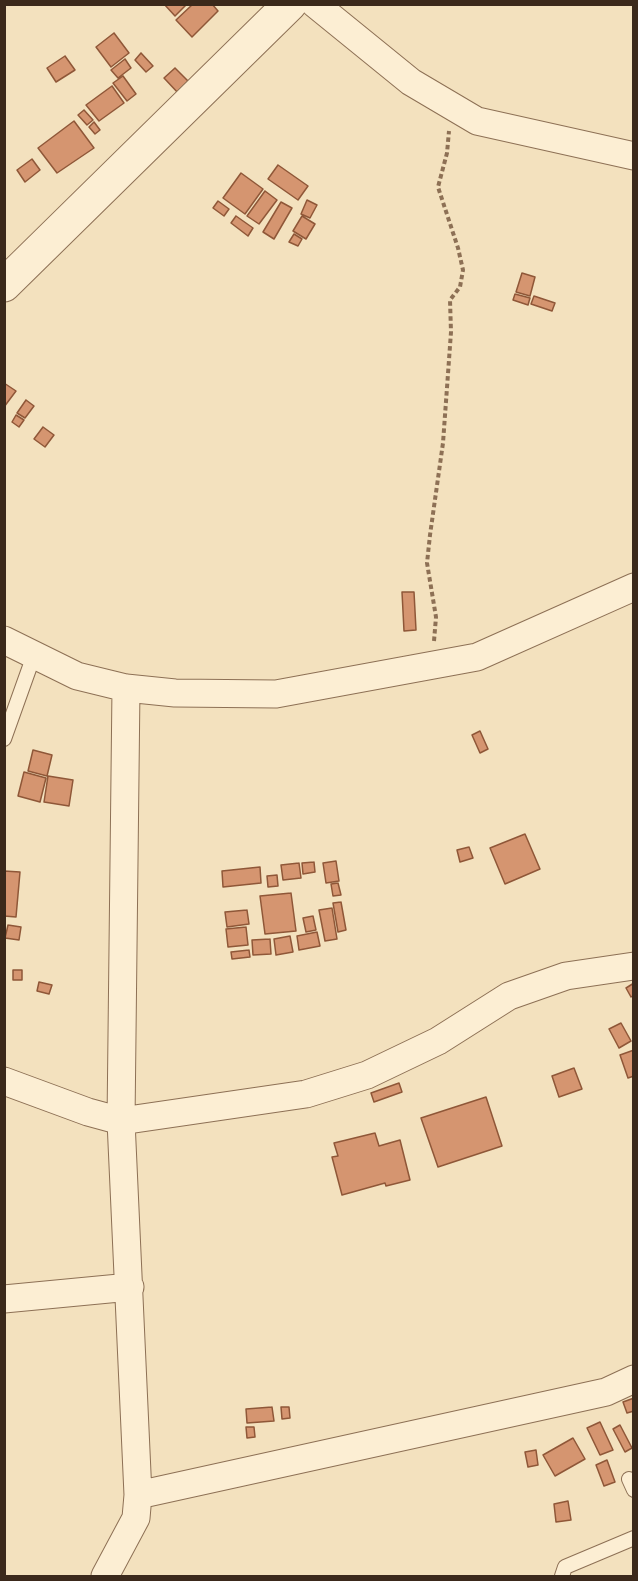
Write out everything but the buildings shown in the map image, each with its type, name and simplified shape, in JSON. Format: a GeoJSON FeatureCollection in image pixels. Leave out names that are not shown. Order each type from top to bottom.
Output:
{"type":"FeatureCollection","features":[{"type":"Feature","properties":{"kind":"street"},"geometry":{"type":"LineString","coordinates":[[4,285],[290,4]]}},
{"type":"Feature","properties":{"kind":"street"},"geometry":{"type":"LineString","coordinates":[[315,4],[411,82],[477,121],[633,156]]}},
{"type":"Feature","properties":{"kind":"street"},"geometry":{"type":"LineString","coordinates":[[4,640],[77,676],[126,688],[175,693],[276,694],[477,657],[633,586]]}},
{"type":"Feature","properties":{"kind":"street"},"geometry":{"type":"LineString","coordinates":[[102,1576],[136,1518],[138,1496],[122,1120],[126,688]]}},
{"type":"Feature","properties":{"kind":"street"},"geometry":{"type":"LineString","coordinates":[[4,1082],[88,1112],[122,1120],[306,1094],[368,1076],[438,1041],[508,996],[566,976],[633,966]]}},
{"type":"Feature","properties":{"kind":"street"},"geometry":{"type":"LineString","coordinates":[[4,1299],[130,1287]]}},
{"type":"Feature","properties":{"kind":"street"},"geometry":{"type":"LineString","coordinates":[[138,1496],[606,1392],[633,1379]]}},
{"type":"Feature","properties":{"kind":"lane"},"geometry":{"type":"LineString","coordinates":[[4,739],[34,655]]}},
{"type":"Feature","properties":{"kind":"lane"},"geometry":{"type":"LineString","coordinates":[[562,1576],[565,1567],[633,1538]]}},
{"type":"Feature","properties":{"kind":"path"},"geometry":{"type":"LineString","coordinates":[[432,665],[436,617],[428,564],[429,544],[444,443],[451,332],[450,300],[460,287],[463,270],[438,187],[447,153],[451,107]]}}]}
